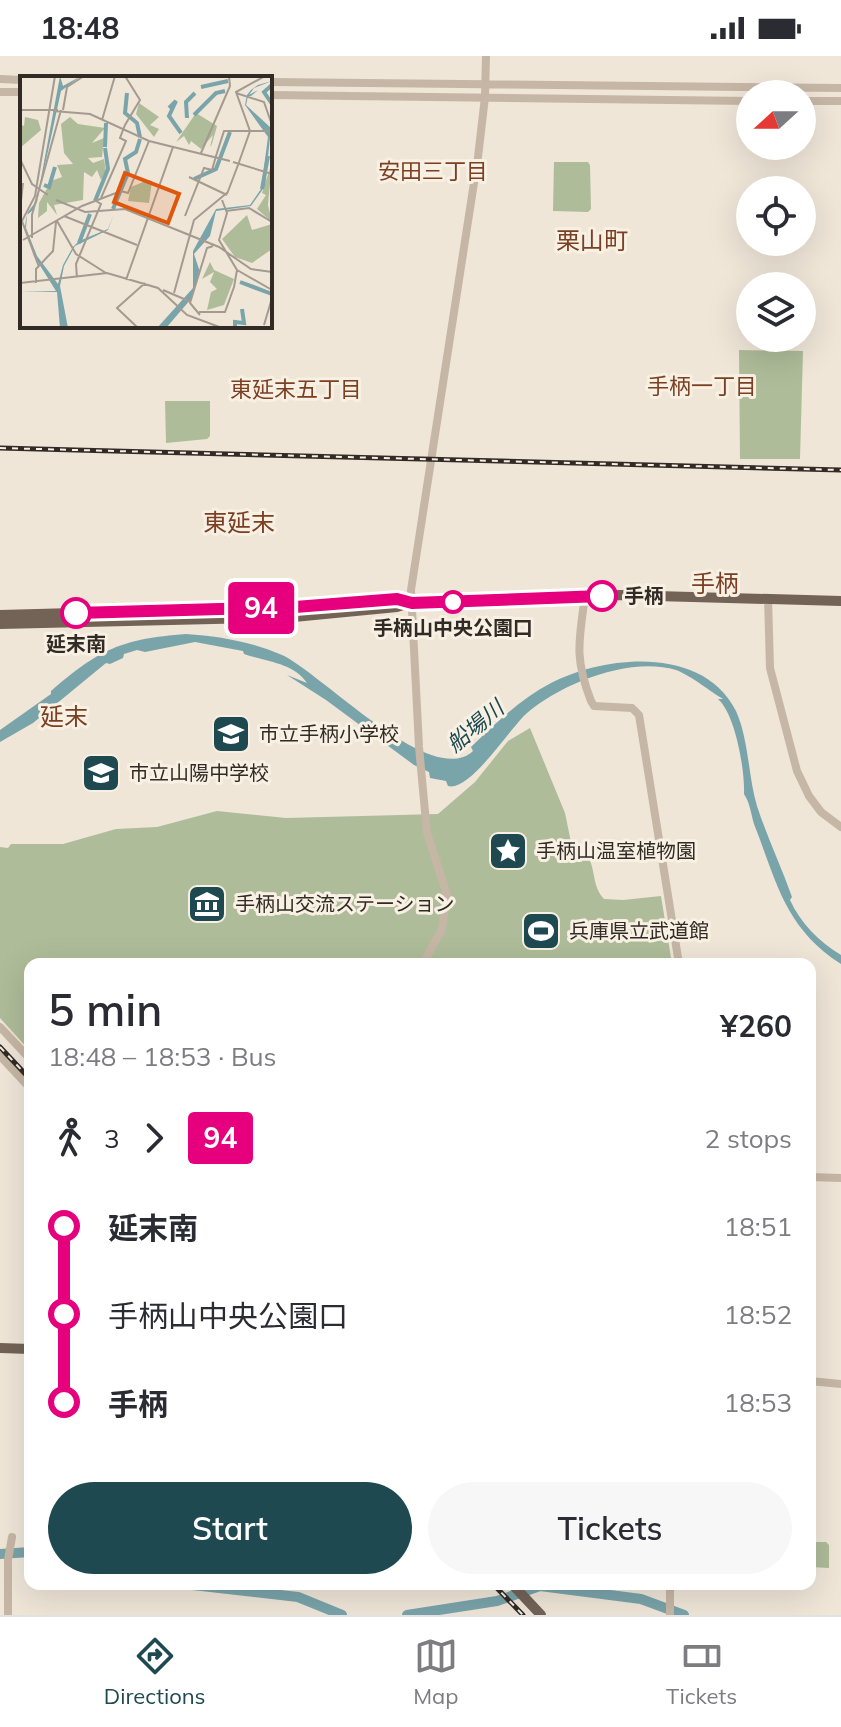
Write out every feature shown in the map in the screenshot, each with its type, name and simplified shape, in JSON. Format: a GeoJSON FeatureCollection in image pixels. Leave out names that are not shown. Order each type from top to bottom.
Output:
{"type":"FeatureCollection","features":[{"type":"Feature","properties":{"kind":"main road"},"geometry":{"type":"LineString","coordinates":[[0,624],[294,617],[412,603],[585,596],[841,601]]}},
{"type":"Feature","properties":{"kind":"main road"},"geometry":{"type":"LineString","coordinates":[[0,615],[281,607],[397,599],[412,603]]}},
{"type":"Feature","properties":{"kind":"main road"},"geometry":{"type":"LineString","coordinates":[[0,1348],[24,1349]]}},
{"type":"Feature","properties":{"kind":"main road"},"geometry":{"type":"LineString","coordinates":[[517,1590],[541,1615]]}},
{"type":"Feature","properties":{"kind":"street"},"geometry":{"type":"LineString","coordinates":[[426,958],[442,929],[447,895],[428,842],[420,774],[412,603],[422,513],[485,97],[486,56]]}},
{"type":"Feature","properties":{"kind":"street"},"geometry":{"type":"LineString","coordinates":[[0,79],[20,80]]}},
{"type":"Feature","properties":{"kind":"street"},"geometry":{"type":"LineString","coordinates":[[272,82],[841,88]]}},
{"type":"Feature","properties":{"kind":"street"},"geometry":{"type":"LineString","coordinates":[[272,95],[736,101]]}},
{"type":"Feature","properties":{"kind":"street"},"geometry":{"type":"LineString","coordinates":[[816,101],[841,101]]}},
{"type":"Feature","properties":{"kind":"street"},"geometry":{"type":"LineString","coordinates":[[585,596],[578,647],[580,668],[594,706],[632,708],[639,715],[678,958]]}},
{"type":"Feature","properties":{"kind":"street"},"geometry":{"type":"LineString","coordinates":[[768,598],[770,668],[797,771],[821,812],[841,827]]}},
{"type":"Feature","properties":{"kind":"street"},"geometry":{"type":"LineString","coordinates":[[0,1027],[24,1053]]}},
{"type":"Feature","properties":{"kind":"street"},"geometry":{"type":"LineString","coordinates":[[0,1056],[24,1082]]}},
{"type":"Feature","properties":{"kind":"street"},"geometry":{"type":"LineString","coordinates":[[816,1177],[841,1178]]}},
{"type":"Feature","properties":{"kind":"street"},"geometry":{"type":"LineString","coordinates":[[816,1382],[841,1384]]}},
{"type":"Feature","properties":{"kind":"street"},"geometry":{"type":"LineString","coordinates":[[8,1615],[8,1560],[12,1537]]}},
{"type":"Feature","properties":{"kind":"street"},"geometry":{"type":"LineString","coordinates":[[670,1590],[670,1615]]}},
{"type":"Feature","properties":{"kind":"green space"},"geometry":{"type":"Polygon","coordinates":[[[554,162],[588,162],[591,209],[588,212],[553,211],[554,162]]]}},
{"type":"Feature","properties":{"kind":"green space"},"geometry":{"type":"Polygon","coordinates":[[[739,352],[803,352],[800,459],[740,459],[739,352]]]}},
{"type":"Feature","properties":{"kind":"green space"},"geometry":{"type":"Polygon","coordinates":[[[165,401],[210,401],[210,436],[207,439],[166,443],[165,401]]]}},
{"type":"Feature","properties":{"kind":"green space"},"geometry":{"type":"Polygon","coordinates":[[[530,728],[565,813],[574,857],[589,858],[604,899],[661,896],[671,958],[24,958],[24,1044],[0,1018],[0,847],[8,848],[11,844],[63,844],[116,829],[157,827],[217,811],[286,818],[438,814],[475,782],[508,741],[530,728]]]}},
{"type":"Feature","properties":{"kind":"green space"},"geometry":{"type":"Polygon","coordinates":[[[816,1542],[829,1545],[829,1568],[816,1567],[816,1542]]]}},
{"type":"Feature","properties":{"kind":"water"},"geometry":{"type":"Polygon","coordinates":[[[186,634],[235,640],[282,655],[405,742],[431,755],[455,759],[473,751],[471,747],[529,696],[573,673],[625,662],[651,662],[677,666],[701,675],[721,690],[736,711],[744,734],[757,806],[792,897],[790,900],[811,931],[841,955],[841,964],[807,935],[785,902],[744,794],[738,744],[730,718],[718,699],[723,699],[676,670],[638,667],[618,670],[597,675],[559,692],[527,713],[467,779],[448,786],[446,781],[430,778],[429,772],[414,765],[287,675],[307,683],[295,671],[244,654],[243,651],[195,642],[145,652],[137,650],[124,654],[123,658],[110,664],[106,663],[33,723],[0,742],[0,730],[98,656],[144,639],[186,634]]]}},
{"type":"Feature","properties":{"kind":"waterway"},"geometry":{"type":"LineString","coordinates":[[0,1554],[24,1552]]}},
{"type":"Feature","properties":{"kind":"waterway"},"geometry":{"type":"LineString","coordinates":[[237,1590],[298,1597],[342,1615]]}},
{"type":"Feature","properties":{"kind":"waterway"},"geometry":{"type":"LineString","coordinates":[[407,1615],[497,1601],[529,1590]]}},
{"type":"Feature","properties":{"kind":"waterway"},"geometry":{"type":"LineString","coordinates":[[571,1590],[641,1599],[684,1615]]}},
{"type":"Feature","properties":{"kind":"railway"},"geometry":{"type":"LineString","coordinates":[[0,448],[841,470]]}},
{"type":"Feature","properties":{"kind":"railway"},"geometry":{"type":"LineString","coordinates":[[0,1047],[24,1073]]}},
{"type":"Feature","properties":{"kind":"railway"},"geometry":{"type":"LineString","coordinates":[[499,1590],[523,1615]]}},
{"type":"Feature","properties":{"kind":"bus line","name":"94"},"geometry":{"type":"LineString","coordinates":[[76,613],[295,607],[397,599],[412,603],[602,596]]}},
{"type":"Feature","properties":{"kind":"place","name":"手柄"},"geometry":{"type":"Point","coordinates":[602,596]}},
{"type":"Feature","properties":{"kind":"place","name":"手柄山中央公園口"},"geometry":{"type":"Point","coordinates":[453,602]}},
{"type":"Feature","properties":{"kind":"place","name":"延末南"},"geometry":{"type":"Point","coordinates":[76,613]}},
{"type":"Feature","properties":{"kind":"place","name":"市立手柄小学校"},"geometry":{"type":"Point","coordinates":[231,734]}},
{"type":"Feature","properties":{"kind":"place","name":"市立山陽中学校"},"geometry":{"type":"Point","coordinates":[101,773]}},
{"type":"Feature","properties":{"kind":"place","name":"手柄山温室植物園"},"geometry":{"type":"Point","coordinates":[508,851]}},
{"type":"Feature","properties":{"kind":"place","name":"手柄山交流ステーション"},"geometry":{"type":"Point","coordinates":[207,904]}},
{"type":"Feature","properties":{"kind":"place","name":"兵庫県立武道館"},"geometry":{"type":"Point","coordinates":[541,931]}},
{"type":"Feature","properties":{"kind":"district","name":"安田三丁目"},"geometry":{"type":"Point","coordinates":[433,171]}},
{"type":"Feature","properties":{"kind":"district","name":"栗山町"},"geometry":{"type":"Point","coordinates":[592,241]}},
{"type":"Feature","properties":{"kind":"district","name":"手柄一丁目"},"geometry":{"type":"Point","coordinates":[702,386]}},
{"type":"Feature","properties":{"kind":"district","name":"東延末五丁目"},"geometry":{"type":"Point","coordinates":[296,389]}},
{"type":"Feature","properties":{"kind":"district","name":"東延末"},"geometry":{"type":"Point","coordinates":[239,523]}},
{"type":"Feature","properties":{"kind":"district","name":"手柄"},"geometry":{"type":"Point","coordinates":[715,584]}},
{"type":"Feature","properties":{"kind":"district","name":"延末"},"geometry":{"type":"Point","coordinates":[64,717]}},
{"type":"Feature","properties":{"kind":"water label","name":"船場川"},"geometry":{"type":"Point","coordinates":[475,726]}}]}
